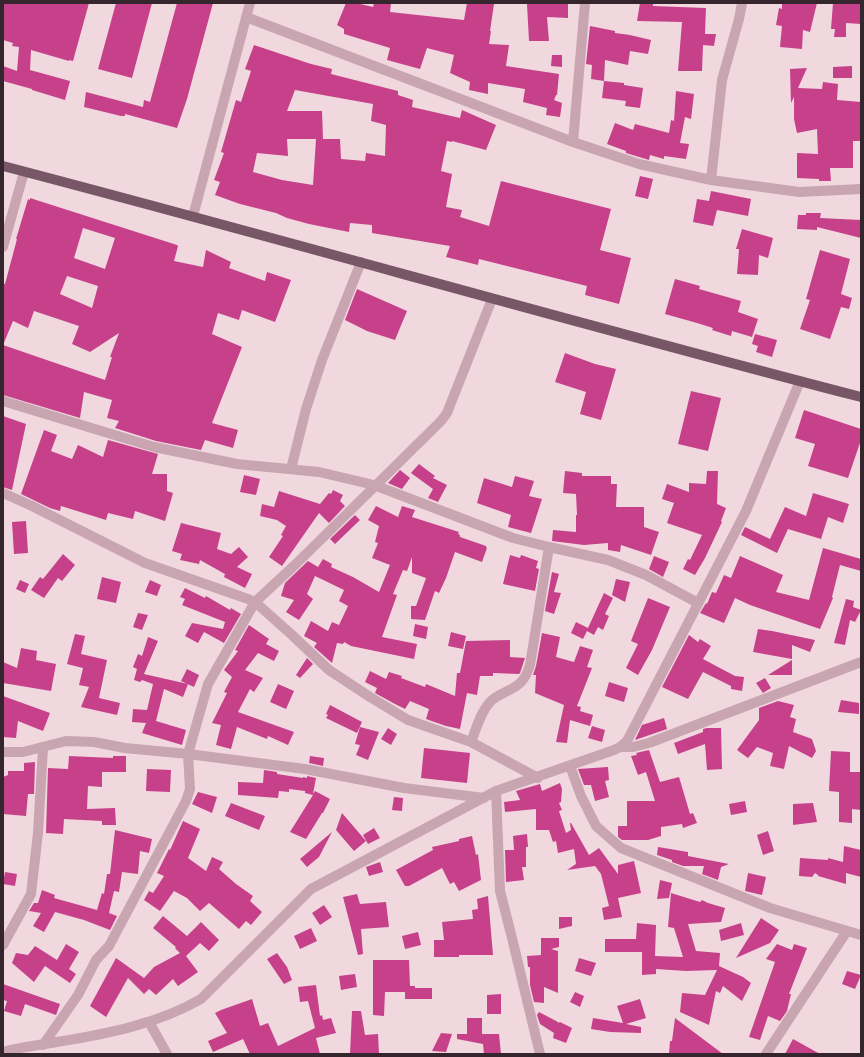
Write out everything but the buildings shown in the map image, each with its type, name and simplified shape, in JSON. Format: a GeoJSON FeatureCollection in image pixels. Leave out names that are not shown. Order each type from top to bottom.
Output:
{"type":"FeatureCollection","features":[{"type":"Feature","properties":{"kind":"main road"},"geometry":{"type":"LineString","coordinates":[[3,166],[193,216],[492,299],[861,397]]}},
{"type":"Feature","properties":{"kind":"street"},"geometry":{"type":"LineString","coordinates":[[193,216],[250,3]]}},
{"type":"Feature","properties":{"kind":"street"},"geometry":{"type":"LineString","coordinates":[[573,142],[585,3]]}},
{"type":"Feature","properties":{"kind":"street"},"geometry":{"type":"LineString","coordinates":[[711,180],[722,80],[742,3]]}},
{"type":"Feature","properties":{"kind":"street"},"geometry":{"type":"LineString","coordinates":[[246,17],[573,142],[639,164],[711,180],[799,192],[861,190]]}},
{"type":"Feature","properties":{"kind":"street"},"geometry":{"type":"LineString","coordinates":[[3,247],[24,172]]}},
{"type":"Feature","properties":{"kind":"street"},"geometry":{"type":"LineString","coordinates":[[291,469],[308,402],[322,360],[361,262]]}},
{"type":"Feature","properties":{"kind":"street"},"geometry":{"type":"LineString","coordinates":[[43,1045],[78,995],[96,960],[109,946],[186,801],[190,789],[188,754],[208,684],[255,602],[296,564],[441,421],[446,413],[492,299]]}},
{"type":"Feature","properties":{"kind":"street"},"geometry":{"type":"LineString","coordinates":[[3,1052],[83,1038],[149,1022],[193,1004],[201,999],[311,889],[496,791],[538,778],[620,747],[627,740],[746,511],[800,381]]}},
{"type":"Feature","properties":{"kind":"street"},"geometry":{"type":"LineString","coordinates":[[3,401],[154,447],[238,464],[319,472],[374,486],[513,538],[608,560],[646,575],[698,603]]}},
{"type":"Feature","properties":{"kind":"street"},"geometry":{"type":"LineString","coordinates":[[3,493],[145,563],[255,602],[329,670],[370,697],[408,720],[471,742],[538,778]]}},
{"type":"Feature","properties":{"kind":"street"},"geometry":{"type":"LineString","coordinates":[[471,742],[489,703],[497,696],[521,682],[530,665],[549,547]]}},
{"type":"Feature","properties":{"kind":"street"},"geometry":{"type":"LineString","coordinates":[[620,747],[633,747],[649,743],[861,662]]}},
{"type":"Feature","properties":{"kind":"street"},"geometry":{"type":"LineString","coordinates":[[3,752],[23,752],[66,741],[94,742],[125,748],[188,754],[305,769],[404,788],[484,798]]}},
{"type":"Feature","properties":{"kind":"street"},"geometry":{"type":"LineString","coordinates":[[3,945],[31,894],[38,833],[43,748]]}},
{"type":"Feature","properties":{"kind":"street"},"geometry":{"type":"LineString","coordinates":[[570,766],[581,796],[596,826],[621,848],[770,908],[861,935]]}},
{"type":"Feature","properties":{"kind":"street"},"geometry":{"type":"LineString","coordinates":[[496,791],[500,891],[540,1054]]}},
{"type":"Feature","properties":{"kind":"street"},"geometry":{"type":"LineString","coordinates":[[766,1054],[847,931]]}},
{"type":"Feature","properties":{"kind":"street"},"geometry":{"type":"LineString","coordinates":[[149,1022],[167,1054]]}}]}
